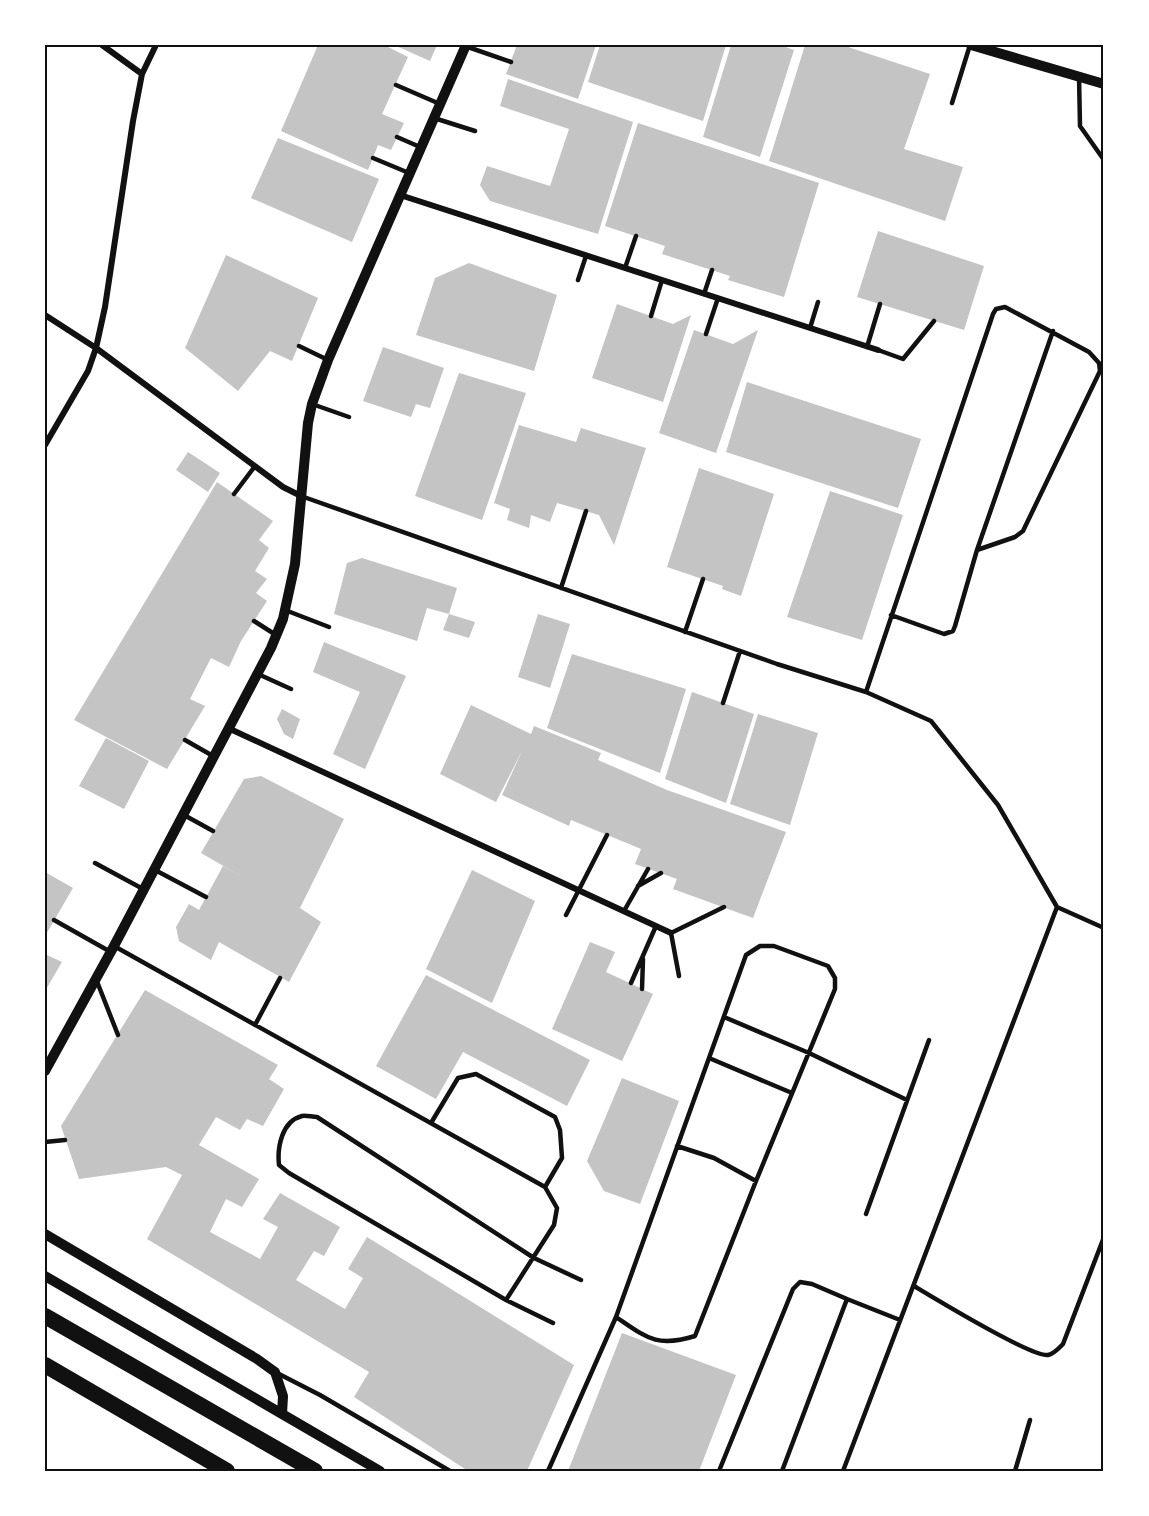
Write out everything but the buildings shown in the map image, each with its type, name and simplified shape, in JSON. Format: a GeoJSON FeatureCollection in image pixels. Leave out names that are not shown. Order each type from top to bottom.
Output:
{"type":"FeatureCollection","features":[{"type":"Feature","properties":{"kind":"highway"},"geometry":{"type":"LineString","coordinates":[[45,1316],[315,1471]]}},
{"type":"Feature","properties":{"kind":"highway"},"geometry":{"type":"LineString","coordinates":[[45,1365],[227,1471]]}},
{"type":"Feature","properties":{"kind":"street"},"geometry":{"type":"LineString","coordinates":[[102,45],[142,74]]}},
{"type":"Feature","properties":{"kind":"street"},"geometry":{"type":"LineString","coordinates":[[45,445],[88,371],[96,348],[105,307],[142,74],[156,45]]}},
{"type":"Feature","properties":{"kind":"street"},"geometry":{"type":"LineString","coordinates":[[971,45],[1104,84]]}},
{"type":"Feature","properties":{"kind":"street"},"geometry":{"type":"LineString","coordinates":[[45,1071],[144,890],[258,674],[276,635],[285,610],[295,564],[312,404],[328,360],[466,46]]}},
{"type":"Feature","properties":{"kind":"street"},"geometry":{"type":"LineString","coordinates":[[400,195],[878,350]]}},
{"type":"Feature","properties":{"kind":"street"},"geometry":{"type":"LineString","coordinates":[[45,315],[96,348],[283,487],[301,496]]}},
{"type":"Feature","properties":{"kind":"street"},"geometry":{"type":"LineString","coordinates":[[228,728],[671,933]]}},
{"type":"Feature","properties":{"kind":"street"},"geometry":{"type":"LineString","coordinates":[[45,1234],[247,1353],[275,1372],[283,1396],[282,1414]]}},
{"type":"Feature","properties":{"kind":"street"},"geometry":{"type":"LineString","coordinates":[[45,1276],[380,1471]]}},
{"type":"Feature","properties":{"kind":"lane"},"geometry":{"type":"LineString","coordinates":[[952,103],[971,45]]}},
{"type":"Feature","properties":{"kind":"lane"},"geometry":{"type":"LineString","coordinates":[[466,46],[511,62]]}},
{"type":"Feature","properties":{"kind":"lane"},"geometry":{"type":"LineString","coordinates":[[1079,76],[1080,126],[1104,159]]}},
{"type":"Feature","properties":{"kind":"lane"},"geometry":{"type":"LineString","coordinates":[[396,85],[440,104]]}},
{"type":"Feature","properties":{"kind":"lane"},"geometry":{"type":"LineString","coordinates":[[434,118],[475,131]]}},
{"type":"Feature","properties":{"kind":"lane"},"geometry":{"type":"LineString","coordinates":[[397,137],[420,147]]}},
{"type":"Feature","properties":{"kind":"lane"},"geometry":{"type":"LineString","coordinates":[[373,158],[409,173]]}},
{"type":"Feature","properties":{"kind":"lane"},"geometry":{"type":"LineString","coordinates":[[625,268],[636,236]]}},
{"type":"Feature","properties":{"kind":"lane"},"geometry":{"type":"LineString","coordinates":[[578,280],[586,256]]}},
{"type":"Feature","properties":{"kind":"lane"},"geometry":{"type":"LineString","coordinates":[[704,294],[712,270]]}},
{"type":"Feature","properties":{"kind":"lane"},"geometry":{"type":"LineString","coordinates":[[651,316],[662,280]]}},
{"type":"Feature","properties":{"kind":"lane"},"geometry":{"type":"LineString","coordinates":[[706,334],[718,298]]}},
{"type":"Feature","properties":{"kind":"lane"},"geometry":{"type":"LineString","coordinates":[[810,328],[818,302]]}},
{"type":"Feature","properties":{"kind":"lane"},"geometry":{"type":"LineString","coordinates":[[867,346],[880,304]]}},
{"type":"Feature","properties":{"kind":"lane"},"geometry":{"type":"LineString","coordinates":[[866,692],[993,314],[1000,308],[1010,308],[1095,357],[1100,371],[1023,531],[1015,537],[977,550]]}},
{"type":"Feature","properties":{"kind":"lane"},"geometry":{"type":"LineString","coordinates":[[878,350],[903,358],[934,321]]}},
{"type":"Feature","properties":{"kind":"lane"},"geometry":{"type":"LineString","coordinates":[[891,615],[944,634],[953,631],[977,550],[1053,331]]}},
{"type":"Feature","properties":{"kind":"lane"},"geometry":{"type":"LineString","coordinates":[[298,346],[328,360]]}},
{"type":"Feature","properties":{"kind":"lane"},"geometry":{"type":"LineString","coordinates":[[312,404],[349,417]]}},
{"type":"Feature","properties":{"kind":"lane"},"geometry":{"type":"LineString","coordinates":[[234,494],[255,466]]}},
{"type":"Feature","properties":{"kind":"lane"},"geometry":{"type":"LineString","coordinates":[[301,496],[777,664],[866,692],[931,722],[998,805],[1057,907],[1104,928]]}},
{"type":"Feature","properties":{"kind":"lane"},"geometry":{"type":"LineString","coordinates":[[561,588],[586,511]]}},
{"type":"Feature","properties":{"kind":"lane"},"geometry":{"type":"LineString","coordinates":[[685,632],[703,579]]}},
{"type":"Feature","properties":{"kind":"lane"},"geometry":{"type":"LineString","coordinates":[[285,610],[329,627]]}},
{"type":"Feature","properties":{"kind":"lane"},"geometry":{"type":"LineString","coordinates":[[254,621],[276,635]]}},
{"type":"Feature","properties":{"kind":"lane"},"geometry":{"type":"LineString","coordinates":[[723,703],[740,651]]}},
{"type":"Feature","properties":{"kind":"lane"},"geometry":{"type":"LineString","coordinates":[[258,674],[291,689]]}},
{"type":"Feature","properties":{"kind":"lane"},"geometry":{"type":"LineString","coordinates":[[184,740],[213,756]]}},
{"type":"Feature","properties":{"kind":"lane"},"geometry":{"type":"LineString","coordinates":[[183,815],[213,831]]}},
{"type":"Feature","properties":{"kind":"lane"},"geometry":{"type":"LineString","coordinates":[[566,915],[607,835]]}},
{"type":"Feature","properties":{"kind":"lane"},"geometry":{"type":"LineString","coordinates":[[95,863],[144,890]]}},
{"type":"Feature","properties":{"kind":"lane"},"geometry":{"type":"LineString","coordinates":[[154,869],[206,897]]}},
{"type":"Feature","properties":{"kind":"lane"},"geometry":{"type":"LineString","coordinates":[[624,911],[648,869]]}},
{"type":"Feature","properties":{"kind":"lane"},"geometry":{"type":"LineString","coordinates":[[638,886],[661,873]]}},
{"type":"Feature","properties":{"kind":"lane"},"geometry":{"type":"LineString","coordinates":[[679,976],[671,933],[724,907]]}},
{"type":"Feature","properties":{"kind":"lane"},"geometry":{"type":"LineString","coordinates":[[843,1471],[1057,907]]}},
{"type":"Feature","properties":{"kind":"lane"},"geometry":{"type":"LineString","coordinates":[[54,920],[255,1025],[545,1187],[557,1208],[554,1225],[506,1300]]}},
{"type":"Feature","properties":{"kind":"lane"},"geometry":{"type":"LineString","coordinates":[[631,983],[656,926]]}},
{"type":"Feature","properties":{"kind":"lane"},"geometry":{"type":"LineString","coordinates":[[548,1471],[616,1317],[746,955],[760,946],[774,946],[828,966],[835,978],[835,989],[695,1336],[678,1341],[658,1342],[616,1317]]}},
{"type":"Feature","properties":{"kind":"lane"},"geometry":{"type":"LineString","coordinates":[[642,989],[643,957]]}},
{"type":"Feature","properties":{"kind":"lane"},"geometry":{"type":"LineString","coordinates":[[96,978],[118,1035]]}},
{"type":"Feature","properties":{"kind":"lane"},"geometry":{"type":"LineString","coordinates":[[255,1025],[280,978]]}},
{"type":"Feature","properties":{"kind":"lane"},"geometry":{"type":"LineString","coordinates":[[724,1017],[809,1053],[907,1100]]}},
{"type":"Feature","properties":{"kind":"lane"},"geometry":{"type":"LineString","coordinates":[[866,1214],[929,1040]]}},
{"type":"Feature","properties":{"kind":"lane"},"geometry":{"type":"LineString","coordinates":[[708,1058],[792,1093]]}},
{"type":"Feature","properties":{"kind":"lane"},"geometry":{"type":"LineString","coordinates":[[431,1123],[458,1078],[476,1074],[555,1117],[560,1130],[562,1158],[545,1187]]}},
{"type":"Feature","properties":{"kind":"lane"},"geometry":{"type":"LineString","coordinates":[[553,1323],[506,1300],[289,1173],[279,1165],[278,1153],[281,1137],[292,1121],[303,1116],[317,1117],[534,1258],[581,1280]]}},
{"type":"Feature","properties":{"kind":"lane"},"geometry":{"type":"LineString","coordinates":[[45,1142],[65,1140]]}},
{"type":"Feature","properties":{"kind":"lane"},"geometry":{"type":"LineString","coordinates":[[677,1146],[714,1158],[756,1181]]}},
{"type":"Feature","properties":{"kind":"lane"},"geometry":{"type":"LineString","coordinates":[[914,1286],[1006,1338],[1039,1354],[1048,1355],[1063,1344],[1104,1237]]}},
{"type":"Feature","properties":{"kind":"lane"},"geometry":{"type":"LineString","coordinates":[[719,1471],[793,1289],[800,1282],[812,1284],[900,1320]]}},
{"type":"Feature","properties":{"kind":"lane"},"geometry":{"type":"LineString","coordinates":[[782,1471],[847,1299]]}},
{"type":"Feature","properties":{"kind":"lane"},"geometry":{"type":"LineString","coordinates":[[275,1372],[320,1395],[450,1471]]}},
{"type":"Feature","properties":{"kind":"lane"},"geometry":{"type":"LineString","coordinates":[[1015,1471],[1030,1420]]}}]}
